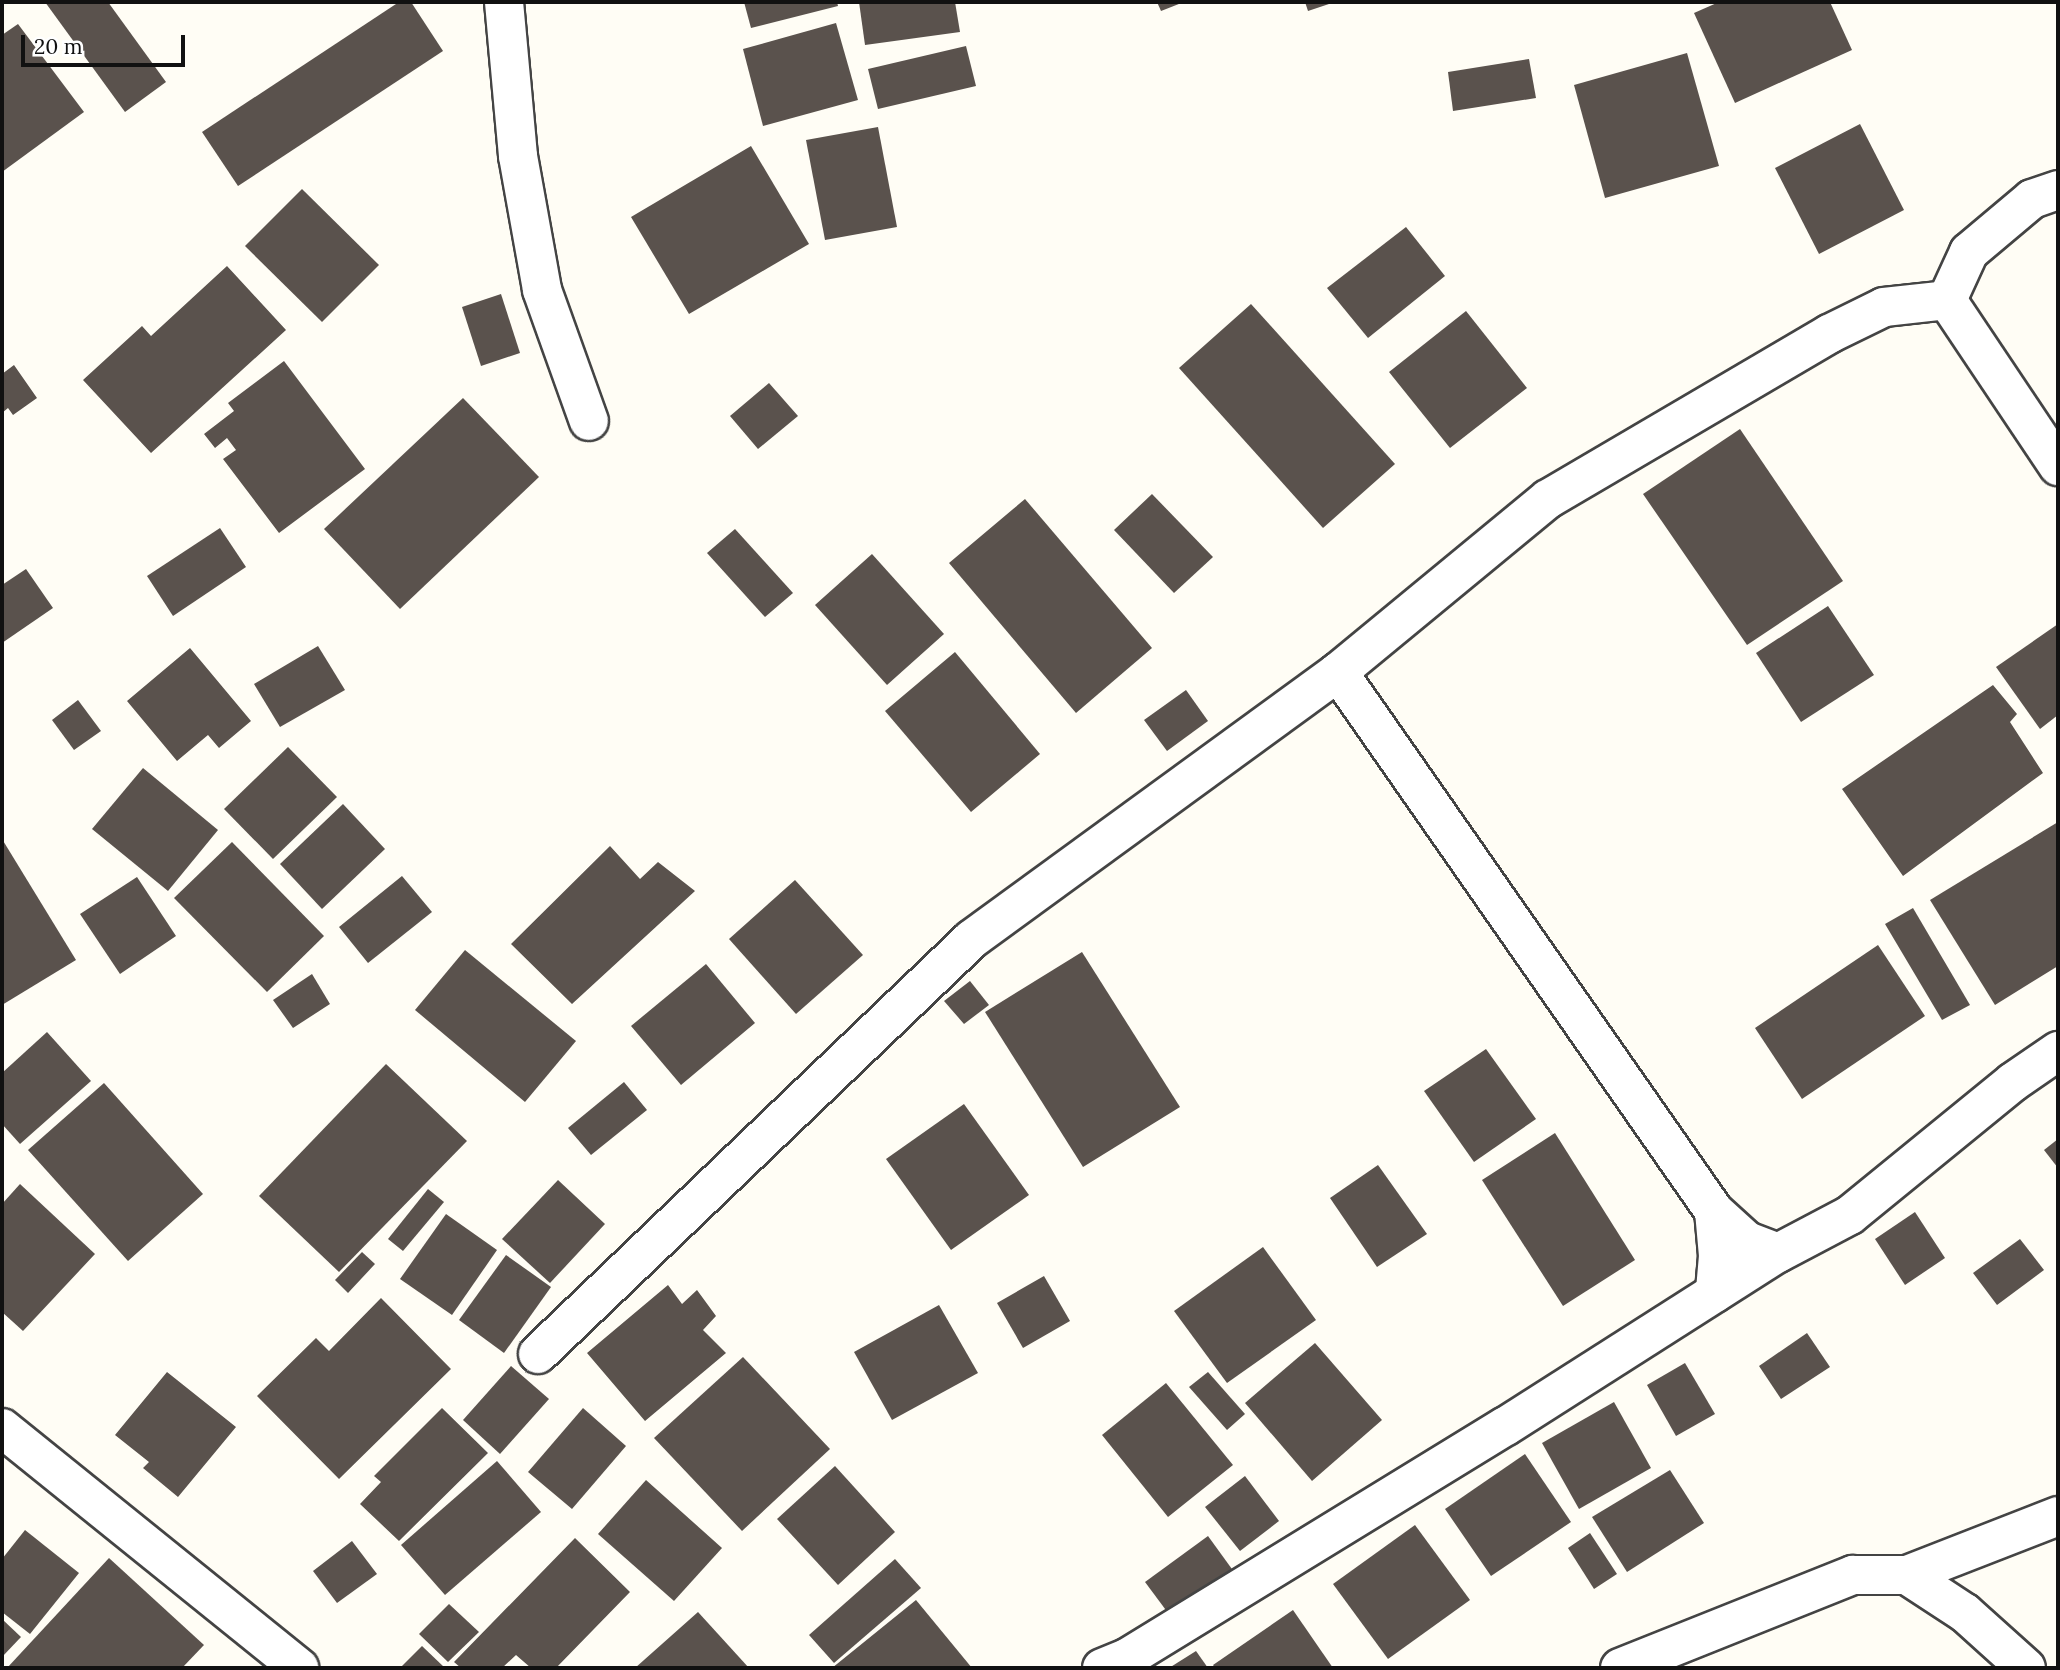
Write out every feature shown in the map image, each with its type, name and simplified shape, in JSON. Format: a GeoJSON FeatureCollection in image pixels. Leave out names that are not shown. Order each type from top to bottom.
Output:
{"type":"FeatureCollection","features":[{"type":"Feature","properties":{"kind":"street"},"geometry":{"type":"LineString","coordinates":[[504,2],[518,156],[542,290],[589,421]]}},
{"type":"Feature","properties":{"kind":"street"},"geometry":{"type":"LineString","coordinates":[[1947,300],[1969,252],[2032,199],[2058,190]]}},
{"type":"Feature","properties":{"kind":"street"},"geometry":{"type":"LineString","coordinates":[[1947,300],[2058,466]]}},
{"type":"Feature","properties":{"kind":"street"},"geometry":{"type":"LineString","coordinates":[[538,1354],[972,939],[1338,672],[1548,499],[1829,334],[1884,307],[1947,300]]}},
{"type":"Feature","properties":{"kind":"street"},"geometry":{"type":"LineString","coordinates":[[1338,672],[1714,1211],[1746,1241],[1778,1253]]}},
{"type":"Feature","properties":{"kind":"street"},"geometry":{"type":"LineString","coordinates":[[1102,1668],[1127,1658],[1778,1253],[1850,1215],[2013,1082],[2058,1051]]}},
{"type":"Feature","properties":{"kind":"street"},"geometry":{"type":"LineString","coordinates":[[1714,1211],[1718,1256],[1714,1293]]}},
{"type":"Feature","properties":{"kind":"street"},"geometry":{"type":"LineString","coordinates":[[2,1428],[299,1668]]}},
{"type":"Feature","properties":{"kind":"street"},"geometry":{"type":"LineString","coordinates":[[1620,1668],[1853,1575],[1907,1575],[2058,1516]]}},
{"type":"Feature","properties":{"kind":"street"},"geometry":{"type":"LineString","coordinates":[[1907,1575],[1965,1613],[2026,1668]]}},
{"type":"Feature","properties":{"kind":"building"},"geometry":{"type":"Polygon","coordinates":[[[45,2],[108,2],[166,82],[125,112],[45,2]]]}},
{"type":"Feature","properties":{"kind":"building"},"geometry":{"type":"Polygon","coordinates":[[[399,2],[411,2],[443,51],[238,186],[202,132],[399,2]]]}},
{"type":"Feature","properties":{"kind":"building"},"geometry":{"type":"Polygon","coordinates":[[[744,2],[837,2],[838,6],[751,28],[744,2]]]}},
{"type":"Feature","properties":{"kind":"building"},"geometry":{"type":"Polygon","coordinates":[[[859,2],[955,2],[960,32],[865,45],[859,2]]]}},
{"type":"Feature","properties":{"kind":"building"},"geometry":{"type":"Polygon","coordinates":[[[1157,2],[1184,2],[1161,11],[1157,2]]]}},
{"type":"Feature","properties":{"kind":"building"},"geometry":{"type":"Polygon","coordinates":[[[1305,2],[1335,2],[1308,11],[1305,2]]]}},
{"type":"Feature","properties":{"kind":"building"},"geometry":{"type":"Polygon","coordinates":[[[1719,2],[1830,2],[1852,50],[1735,103],[1694,13],[1719,2]]]}},
{"type":"Feature","properties":{"kind":"building"},"geometry":{"type":"Polygon","coordinates":[[[836,23],[858,100],[763,126],[743,49],[836,23]]]}},
{"type":"Feature","properties":{"kind":"building"},"geometry":{"type":"Polygon","coordinates":[[[18,24],[84,112],[2,172],[2,35],[18,24]]]}},
{"type":"Feature","properties":{"kind":"building"},"geometry":{"type":"Polygon","coordinates":[[[966,46],[976,86],[878,109],[868,69],[966,46]]]}},
{"type":"Feature","properties":{"kind":"building"},"geometry":{"type":"Polygon","coordinates":[[[1687,53],[1719,166],[1605,198],[1574,85],[1687,53]]]}},
{"type":"Feature","properties":{"kind":"building"},"geometry":{"type":"Polygon","coordinates":[[[1529,59],[1536,98],[1453,111],[1448,72],[1529,59]]]}},
{"type":"Feature","properties":{"kind":"building"},"geometry":{"type":"Polygon","coordinates":[[[1860,124],[1904,210],[1819,254],[1775,168],[1860,124]]]}},
{"type":"Feature","properties":{"kind":"building"},"geometry":{"type":"Polygon","coordinates":[[[878,127],[897,227],[825,240],[806,140],[878,127]]]}},
{"type":"Feature","properties":{"kind":"building"},"geometry":{"type":"Polygon","coordinates":[[[751,146],[809,244],[689,314],[631,217],[751,146]]]}},
{"type":"Feature","properties":{"kind":"building"},"geometry":{"type":"Polygon","coordinates":[[[302,189],[379,265],[322,322],[245,246],[302,189]]]}},
{"type":"Feature","properties":{"kind":"building"},"geometry":{"type":"Polygon","coordinates":[[[1406,227],[1445,276],[1368,338],[1327,288],[1406,227]]]}},
{"type":"Feature","properties":{"kind":"building"},"geometry":{"type":"Polygon","coordinates":[[[227,266],[286,330],[151,453],[83,380],[142,326],[151,336],[227,266]]]}},
{"type":"Feature","properties":{"kind":"building"},"geometry":{"type":"Polygon","coordinates":[[[501,294],[520,353],[481,366],[462,307],[501,294]]]}},
{"type":"Feature","properties":{"kind":"building"},"geometry":{"type":"Polygon","coordinates":[[[1251,304],[1395,464],[1323,528],[1179,368],[1251,304]]]}},
{"type":"Feature","properties":{"kind":"building"},"geometry":{"type":"Polygon","coordinates":[[[1466,311],[1527,388],[1450,448],[1389,372],[1466,311]]]}},
{"type":"Feature","properties":{"kind":"building"},"geometry":{"type":"Polygon","coordinates":[[[284,361],[365,469],[279,533],[223,459],[236,450],[227,438],[215,448],[204,434],[234,411],[228,403],[284,361]]]}},
{"type":"Feature","properties":{"kind":"building"},"geometry":{"type":"Polygon","coordinates":[[[14,365],[37,398],[13,415],[8,408],[2,413],[2,374],[14,365]]]}},
{"type":"Feature","properties":{"kind":"building"},"geometry":{"type":"Polygon","coordinates":[[[769,383],[798,416],[758,449],[730,416],[769,383]]]}},
{"type":"Feature","properties":{"kind":"building"},"geometry":{"type":"Polygon","coordinates":[[[463,398],[539,477],[400,609],[324,529],[463,398]]]}},
{"type":"Feature","properties":{"kind":"building"},"geometry":{"type":"Polygon","coordinates":[[[1740,429],[1843,581],[1747,645],[1643,494],[1740,429]]]}},
{"type":"Feature","properties":{"kind":"building"},"geometry":{"type":"Polygon","coordinates":[[[1152,494],[1213,557],[1174,593],[1114,530],[1152,494]]]}},
{"type":"Feature","properties":{"kind":"building"},"geometry":{"type":"Polygon","coordinates":[[[1025,499],[1152,648],[1076,713],[949,563],[1025,499]]]}},
{"type":"Feature","properties":{"kind":"building"},"geometry":{"type":"Polygon","coordinates":[[[220,528],[246,567],[173,616],[147,576],[220,528]]]}},
{"type":"Feature","properties":{"kind":"building"},"geometry":{"type":"Polygon","coordinates":[[[735,529],[793,593],[765,617],[707,553],[735,529]]]}},
{"type":"Feature","properties":{"kind":"building"},"geometry":{"type":"Polygon","coordinates":[[[872,554],[944,634],[887,685],[815,605],[872,554]]]}},
{"type":"Feature","properties":{"kind":"building"},"geometry":{"type":"Polygon","coordinates":[[[26,569],[53,608],[2,643],[2,585],[26,569]]]}},
{"type":"Feature","properties":{"kind":"building"},"geometry":{"type":"Polygon","coordinates":[[[1828,606],[1874,675],[1801,722],[1756,653],[1828,606]]]}},
{"type":"Feature","properties":{"kind":"building"},"geometry":{"type":"Polygon","coordinates":[[[2058,624],[2058,715],[2040,729],[1996,667],[2058,624]]]}},
{"type":"Feature","properties":{"kind":"building"},"geometry":{"type":"Polygon","coordinates":[[[318,646],[345,690],[280,727],[254,684],[318,646]]]}},
{"type":"Feature","properties":{"kind":"building"},"geometry":{"type":"Polygon","coordinates":[[[190,648],[251,721],[219,748],[208,735],[177,761],[127,701],[190,648]]]}},
{"type":"Feature","properties":{"kind":"building"},"geometry":{"type":"Polygon","coordinates":[[[955,652],[1040,754],[971,812],[885,711],[955,652]]]}},
{"type":"Feature","properties":{"kind":"building"},"geometry":{"type":"Polygon","coordinates":[[[1993,685],[2017,714],[2010,722],[2043,773],[1903,876],[1842,789],[1993,685]]]}},
{"type":"Feature","properties":{"kind":"building"},"geometry":{"type":"Polygon","coordinates":[[[1186,690],[1208,721],[1167,751],[1144,720],[1186,690]]]}},
{"type":"Feature","properties":{"kind":"building"},"geometry":{"type":"Polygon","coordinates":[[[78,700],[101,731],[74,750],[52,720],[78,700]]]}},
{"type":"Feature","properties":{"kind":"building"},"geometry":{"type":"Polygon","coordinates":[[[288,747],[337,797],[273,859],[224,809],[288,747]]]}},
{"type":"Feature","properties":{"kind":"building"},"geometry":{"type":"Polygon","coordinates":[[[143,768],[218,830],[168,891],[92,829],[143,768]]]}},
{"type":"Feature","properties":{"kind":"building"},"geometry":{"type":"Polygon","coordinates":[[[343,804],[385,849],[322,909],[280,864],[343,804]]]}},
{"type":"Feature","properties":{"kind":"building"},"geometry":{"type":"Polygon","coordinates":[[[2058,822],[2058,966],[1995,1005],[1930,900],[2058,822]]]}},
{"type":"Feature","properties":{"kind":"building"},"geometry":{"type":"Polygon","coordinates":[[[2,839],[76,960],[2,1005],[2,839]]]}},
{"type":"Feature","properties":{"kind":"building"},"geometry":{"type":"Polygon","coordinates":[[[232,842],[324,936],[267,992],[174,898],[232,842]]]}},
{"type":"Feature","properties":{"kind":"building"},"geometry":{"type":"Polygon","coordinates":[[[610,846],[640,879],[658,862],[695,891],[572,1004],[511,944],[610,846]]]}},
{"type":"Feature","properties":{"kind":"building"},"geometry":{"type":"Polygon","coordinates":[[[402,876],[432,912],[368,963],[339,927],[402,876]]]}},
{"type":"Feature","properties":{"kind":"building"},"geometry":{"type":"Polygon","coordinates":[[[137,877],[176,936],[120,974],[80,914],[137,877]]]}},
{"type":"Feature","properties":{"kind":"building"},"geometry":{"type":"Polygon","coordinates":[[[795,880],[863,955],[796,1014],[729,939],[795,880]]]}},
{"type":"Feature","properties":{"kind":"building"},"geometry":{"type":"Polygon","coordinates":[[[1913,908],[1970,1005],[1942,1020],[1885,924],[1913,908]]]}},
{"type":"Feature","properties":{"kind":"building"},"geometry":{"type":"Polygon","coordinates":[[[1878,945],[1925,1016],[1802,1099],[1755,1028],[1878,945]]]}},
{"type":"Feature","properties":{"kind":"building"},"geometry":{"type":"Polygon","coordinates":[[[465,950],[576,1041],[525,1102],[415,1010],[465,950]]]}},
{"type":"Feature","properties":{"kind":"building"},"geometry":{"type":"Polygon","coordinates":[[[1082,952],[1180,1107],[1083,1167],[985,1012],[1082,952]]]}},
{"type":"Feature","properties":{"kind":"building"},"geometry":{"type":"Polygon","coordinates":[[[706,964],[755,1023],[681,1085],[631,1026],[706,964]]]}},
{"type":"Feature","properties":{"kind":"building"},"geometry":{"type":"Polygon","coordinates":[[[312,974],[330,1004],[293,1028],[273,1000],[312,974]]]}},
{"type":"Feature","properties":{"kind":"building"},"geometry":{"type":"Polygon","coordinates":[[[970,981],[989,1005],[964,1024],[944,1001],[970,981]]]}},
{"type":"Feature","properties":{"kind":"building"},"geometry":{"type":"Polygon","coordinates":[[[47,1032],[91,1081],[20,1144],[2,1124],[2,1073],[47,1032]]]}},
{"type":"Feature","properties":{"kind":"building"},"geometry":{"type":"Polygon","coordinates":[[[1486,1049],[1536,1119],[1474,1162],[1424,1091],[1486,1049]]]}},
{"type":"Feature","properties":{"kind":"building"},"geometry":{"type":"Polygon","coordinates":[[[386,1064],[467,1141],[339,1272],[259,1196],[386,1064]]]}},
{"type":"Feature","properties":{"kind":"building"},"geometry":{"type":"Polygon","coordinates":[[[624,1082],[647,1110],[591,1155],[568,1128],[624,1082]]]}},
{"type":"Feature","properties":{"kind":"building"},"geometry":{"type":"Polygon","coordinates":[[[104,1083],[203,1194],[128,1261],[28,1150],[104,1083]]]}},
{"type":"Feature","properties":{"kind":"building"},"geometry":{"type":"Polygon","coordinates":[[[964,1104],[1029,1195],[951,1250],[886,1159],[964,1104]]]}},
{"type":"Feature","properties":{"kind":"building"},"geometry":{"type":"Polygon","coordinates":[[[1555,1133],[1635,1260],[1563,1306],[1482,1180],[1555,1133]]]}},
{"type":"Feature","properties":{"kind":"building"},"geometry":{"type":"Polygon","coordinates":[[[2058,1139],[2058,1168],[2044,1150],[2058,1139]]]}},
{"type":"Feature","properties":{"kind":"building"},"geometry":{"type":"Polygon","coordinates":[[[1378,1165],[1427,1234],[1377,1267],[1330,1198],[1378,1165]]]}},
{"type":"Feature","properties":{"kind":"building"},"geometry":{"type":"Polygon","coordinates":[[[558,1180],[605,1224],[550,1283],[502,1239],[558,1180]]]}},
{"type":"Feature","properties":{"kind":"building"},"geometry":{"type":"Polygon","coordinates":[[[20,1184],[95,1254],[23,1331],[2,1312],[2,1204],[20,1184]]]}},
{"type":"Feature","properties":{"kind":"building"},"geometry":{"type":"Polygon","coordinates":[[[428,1189],[444,1202],[403,1251],[388,1239],[428,1189]]]}},
{"type":"Feature","properties":{"kind":"building"},"geometry":{"type":"Polygon","coordinates":[[[1915,1212],[1945,1258],[1905,1285],[1875,1239],[1915,1212]]]}},
{"type":"Feature","properties":{"kind":"building"},"geometry":{"type":"Polygon","coordinates":[[[446,1214],[497,1250],[452,1315],[400,1279],[446,1214]]]}},
{"type":"Feature","properties":{"kind":"building"},"geometry":{"type":"Polygon","coordinates":[[[2020,1239],[2044,1270],[1997,1305],[1973,1273],[2020,1239]]]}},
{"type":"Feature","properties":{"kind":"building"},"geometry":{"type":"Polygon","coordinates":[[[1263,1247],[1316,1320],[1227,1383],[1174,1311],[1263,1247]]]}},
{"type":"Feature","properties":{"kind":"building"},"geometry":{"type":"Polygon","coordinates":[[[362,1252],[375,1264],[348,1293],[335,1280],[362,1252]]]}},
{"type":"Feature","properties":{"kind":"building"},"geometry":{"type":"Polygon","coordinates":[[[506,1255],[551,1287],[504,1353],[459,1320],[506,1255]]]}},
{"type":"Feature","properties":{"kind":"building"},"geometry":{"type":"Polygon","coordinates":[[[1044,1276],[1070,1321],[1023,1348],[997,1303],[1044,1276]]]}},
{"type":"Feature","properties":{"kind":"building"},"geometry":{"type":"Polygon","coordinates":[[[668,1285],[682,1304],[697,1290],[716,1316],[703,1330],[726,1353],[645,1421],[587,1353],[668,1285]]]}},
{"type":"Feature","properties":{"kind":"building"},"geometry":{"type":"Polygon","coordinates":[[[381,1298],[451,1369],[339,1479],[257,1396],[316,1338],[329,1351],[381,1298]]]}},
{"type":"Feature","properties":{"kind":"building"},"geometry":{"type":"Polygon","coordinates":[[[939,1305],[978,1373],[892,1420],[854,1352],[939,1305]]]}},
{"type":"Feature","properties":{"kind":"building"},"geometry":{"type":"Polygon","coordinates":[[[1807,1333],[1830,1367],[1781,1399],[1759,1366],[1807,1333]]]}},
{"type":"Feature","properties":{"kind":"building"},"geometry":{"type":"Polygon","coordinates":[[[1315,1343],[1382,1420],[1312,1481],[1245,1403],[1315,1343]]]}},
{"type":"Feature","properties":{"kind":"building"},"geometry":{"type":"Polygon","coordinates":[[[743,1357],[830,1449],[742,1531],[654,1438],[743,1357]]]}},
{"type":"Feature","properties":{"kind":"building"},"geometry":{"type":"Polygon","coordinates":[[[1685,1363],[1715,1414],[1676,1436],[1647,1385],[1685,1363]]]}},
{"type":"Feature","properties":{"kind":"building"},"geometry":{"type":"Polygon","coordinates":[[[511,1366],[549,1399],[500,1454],[463,1420],[511,1366]]]}},
{"type":"Feature","properties":{"kind":"building"},"geometry":{"type":"Polygon","coordinates":[[[167,1372],[236,1427],[178,1497],[143,1468],[149,1462],[115,1435],[167,1372]]]}},
{"type":"Feature","properties":{"kind":"building"},"geometry":{"type":"Polygon","coordinates":[[[1208,1372],[1245,1414],[1227,1430],[1189,1387],[1208,1372]]]}},
{"type":"Feature","properties":{"kind":"building"},"geometry":{"type":"Polygon","coordinates":[[[1166,1383],[1233,1465],[1168,1517],[1102,1435],[1166,1383]]]}},
{"type":"Feature","properties":{"kind":"building"},"geometry":{"type":"Polygon","coordinates":[[[1614,1402],[1651,1468],[1579,1509],[1542,1443],[1614,1402]]]}},
{"type":"Feature","properties":{"kind":"building"},"geometry":{"type":"Polygon","coordinates":[[[442,1408],[488,1453],[399,1541],[360,1504],[381,1482],[374,1476],[442,1408]]]}},
{"type":"Feature","properties":{"kind":"building"},"geometry":{"type":"Polygon","coordinates":[[[583,1408],[626,1446],[572,1509],[528,1472],[583,1408]]]}},
{"type":"Feature","properties":{"kind":"building"},"geometry":{"type":"Polygon","coordinates":[[[1525,1454],[1571,1522],[1491,1576],[1445,1509],[1525,1454]]]}},
{"type":"Feature","properties":{"kind":"building"},"geometry":{"type":"Polygon","coordinates":[[[497,1461],[541,1512],[445,1595],[401,1545],[497,1461]]]}},
{"type":"Feature","properties":{"kind":"building"},"geometry":{"type":"Polygon","coordinates":[[[835,1466],[895,1532],[838,1585],[777,1519],[835,1466]]]}},
{"type":"Feature","properties":{"kind":"building"},"geometry":{"type":"Polygon","coordinates":[[[1670,1470],[1704,1523],[1627,1572],[1592,1517],[1670,1470]]]}},
{"type":"Feature","properties":{"kind":"building"},"geometry":{"type":"Polygon","coordinates":[[[1245,1476],[1279,1521],[1240,1551],[1205,1507],[1245,1476]]]}},
{"type":"Feature","properties":{"kind":"building"},"geometry":{"type":"Polygon","coordinates":[[[646,1480],[722,1548],[674,1601],[598,1534],[646,1480]]]}},
{"type":"Feature","properties":{"kind":"building"},"geometry":{"type":"Polygon","coordinates":[[[1415,1525],[1470,1600],[1388,1659],[1333,1584],[1415,1525]]]}},
{"type":"Feature","properties":{"kind":"building"},"geometry":{"type":"Polygon","coordinates":[[[25,1530],[79,1573],[30,1634],[2,1612],[2,1559],[25,1530]]]}},
{"type":"Feature","properties":{"kind":"building"},"geometry":{"type":"Polygon","coordinates":[[[1590,1533],[1617,1574],[1594,1589],[1568,1548],[1590,1533]]]}},
{"type":"Feature","properties":{"kind":"building"},"geometry":{"type":"Polygon","coordinates":[[[1208,1536],[1237,1576],[1174,1621],[1145,1582],[1208,1536]]]}},
{"type":"Feature","properties":{"kind":"building"},"geometry":{"type":"Polygon","coordinates":[[[575,1538],[630,1592],[556,1668],[531,1668],[516,1655],[502,1668],[461,1668],[454,1662],[575,1538]]]}},
{"type":"Feature","properties":{"kind":"building"},"geometry":{"type":"Polygon","coordinates":[[[352,1541],[377,1574],[337,1603],[313,1571],[352,1541]]]}},
{"type":"Feature","properties":{"kind":"building"},"geometry":{"type":"Polygon","coordinates":[[[109,1558],[204,1645],[182,1668],[7,1668],[109,1558]]]}},
{"type":"Feature","properties":{"kind":"building"},"geometry":{"type":"Polygon","coordinates":[[[895,1559],[921,1588],[834,1663],[809,1635],[895,1559]]]}},
{"type":"Feature","properties":{"kind":"building"},"geometry":{"type":"Polygon","coordinates":[[[916,1600],[972,1668],[832,1668],[916,1600]]]}},
{"type":"Feature","properties":{"kind":"building"},"geometry":{"type":"Polygon","coordinates":[[[449,1604],[479,1632],[448,1662],[419,1634],[449,1604]]]}},
{"type":"Feature","properties":{"kind":"building"},"geometry":{"type":"Polygon","coordinates":[[[1293,1610],[1333,1668],[1215,1668],[1213,1665],[1293,1610]]]}},
{"type":"Feature","properties":{"kind":"building"},"geometry":{"type":"Polygon","coordinates":[[[698,1612],[749,1668],[635,1668],[698,1612]]]}},
{"type":"Feature","properties":{"kind":"building"},"geometry":{"type":"Polygon","coordinates":[[[2,1619],[21,1637],[2,1657],[2,1619]]]}},
{"type":"Feature","properties":{"kind":"building"},"geometry":{"type":"Polygon","coordinates":[[[422,1646],[445,1668],[400,1668],[422,1646]]]}},
{"type":"Feature","properties":{"kind":"building"},"geometry":{"type":"Polygon","coordinates":[[[1196,1651],[1208,1668],[1169,1668],[1196,1651]]]}}]}
